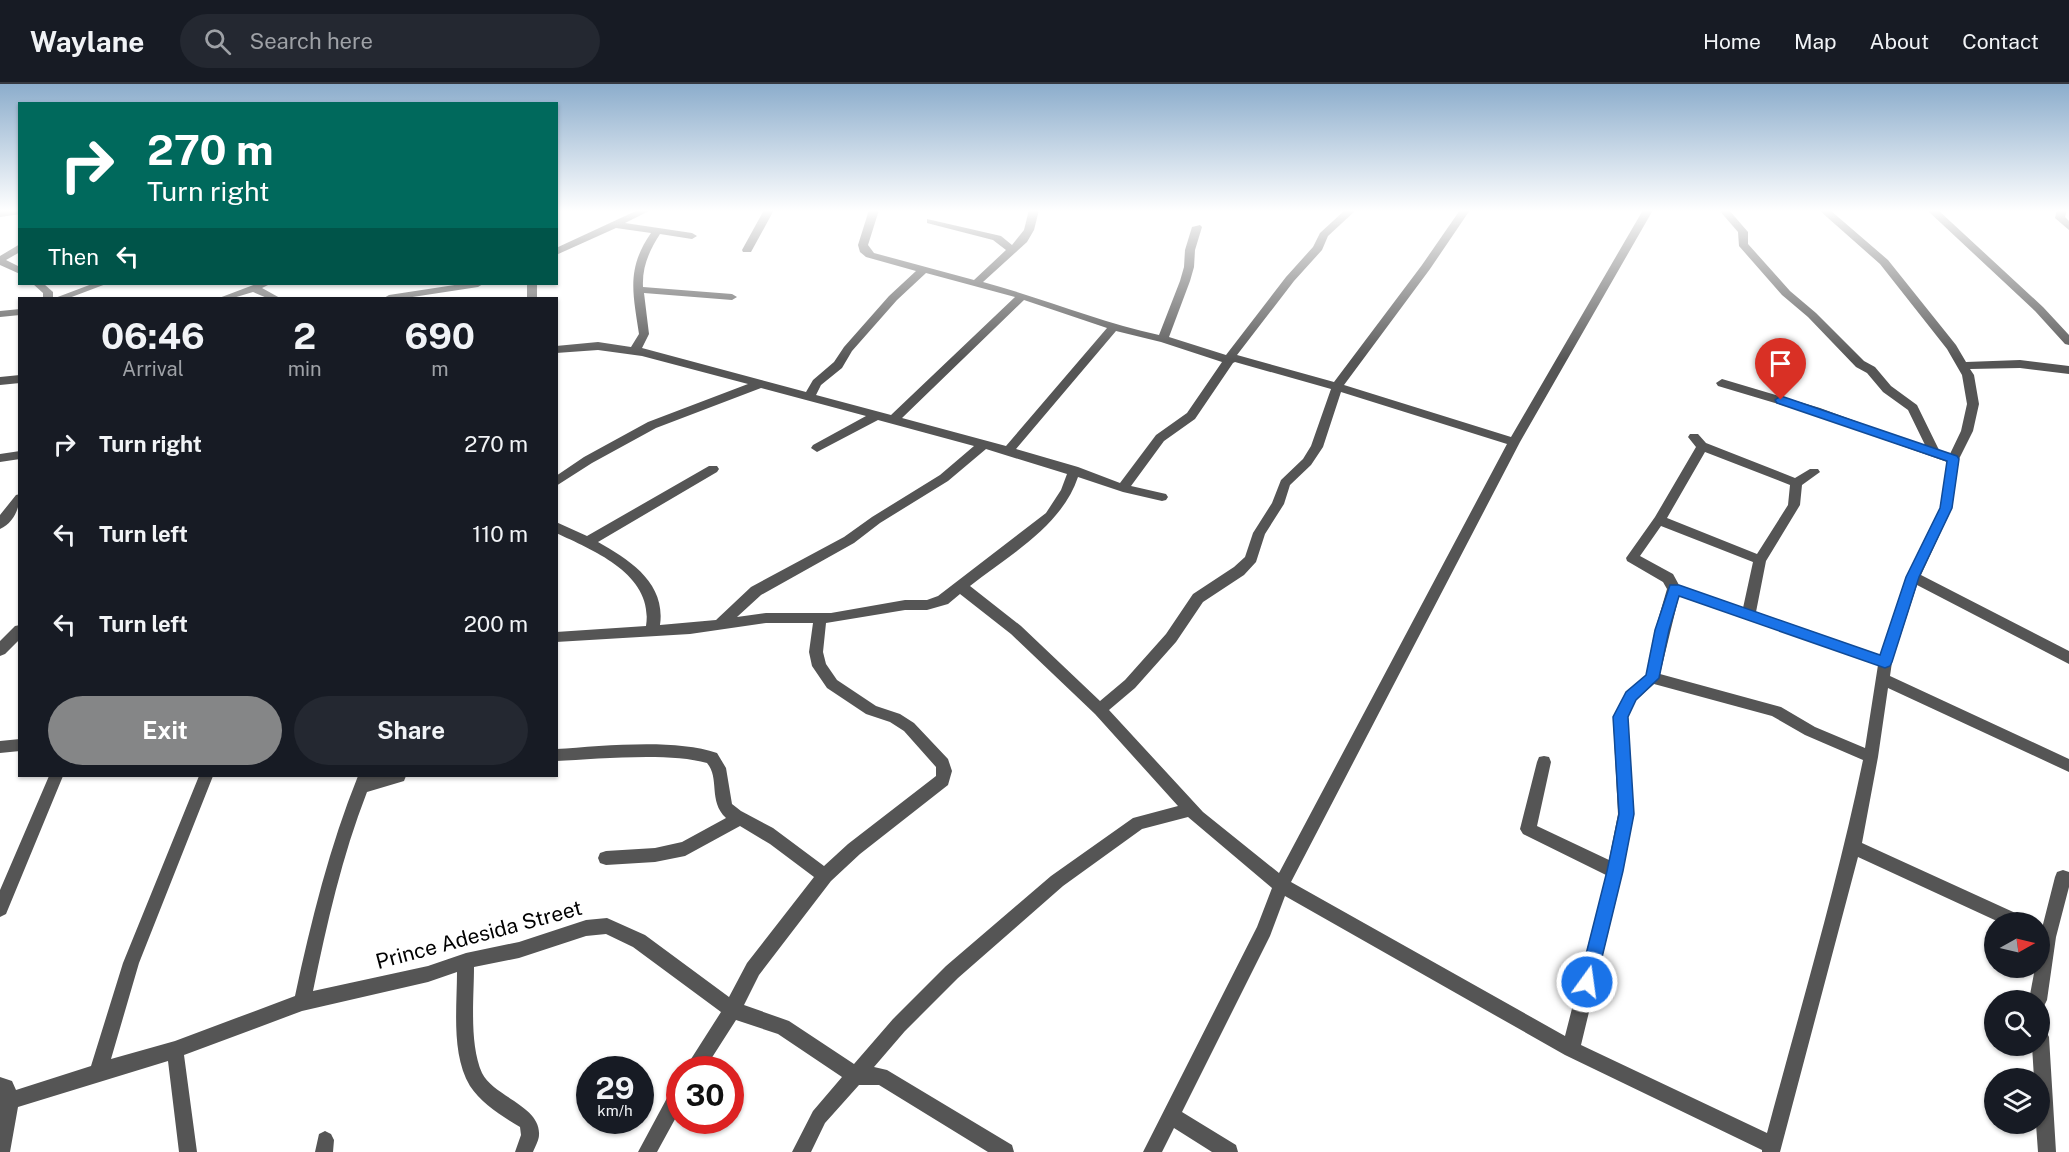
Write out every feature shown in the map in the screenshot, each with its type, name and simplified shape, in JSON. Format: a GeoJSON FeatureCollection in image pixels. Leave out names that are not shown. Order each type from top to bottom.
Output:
{"type":"FeatureCollection","features":[{"type":"Feature","properties":{"kind":"street"},"geometry":{"type":"LineString","coordinates":[[634,350],[642,341],[644,334],[636,272],[639,260]]}},
{"type":"Feature","properties":{"kind":"street"},"geometry":{"type":"LineString","coordinates":[[887,260],[1022,296],[1229,360],[1234,358],[1337,387],[1514,442]]}},
{"type":"Feature","properties":{"kind":"street"},"geometry":{"type":"LineString","coordinates":[[976,283],[1001,260]]}},
{"type":"Feature","properties":{"kind":"street"},"geometry":{"type":"LineString","coordinates":[[1163,339],[1185,281],[1189,260]]}},
{"type":"Feature","properties":{"kind":"street"},"geometry":{"type":"LineString","coordinates":[[1123,488],[1160,438],[1191,416],[1229,360],[1290,279],[1307,260]]}},
{"type":"Feature","properties":{"kind":"street"},"geometry":{"type":"LineString","coordinates":[[1100,710],[1130,684],[1171,638],[1198,598],[1239,571],[1251,559],[1259,532],[1278,504],[1285,483],[1307,462],[1317,447],[1337,387],[1431,260]]}},
{"type":"Feature","properties":{"kind":"street"},"geometry":{"type":"LineString","coordinates":[[1152,1152],[1264,930],[1281,885],[1514,442],[1619,260]]}},
{"type":"Feature","properties":{"kind":"street"},"geometry":{"type":"LineString","coordinates":[[1757,260],[1786,293],[1812,315],[1860,364],[1871,370],[1887,389],[1913,408],[1936,454]]}},
{"type":"Feature","properties":{"kind":"street"},"geometry":{"type":"LineString","coordinates":[[961,586],[1016,630],[1100,710],[1192,809],[1281,885],[1571,1049],[1772,1149],[1835,907],[1853,847],[1871,757],[1885,662],[1913,577],[1946,508],[1953,459],[1972,416],[1971,387],[1964,366],[1952,347],[1893,273],[1879,260]]}},
{"type":"Feature","properties":{"kind":"street"},"geometry":{"type":"LineString","coordinates":[[1986,260],[2039,309],[2069,342]]}},
{"type":"Feature","properties":{"kind":"street"},"geometry":{"type":"LineString","coordinates":[[0,261],[18,270]]}},
{"type":"Feature","properties":{"kind":"street"},"geometry":{"type":"LineString","coordinates":[[809,397],[817,383],[838,365],[848,349],[893,298],[923,270]]}},
{"type":"Feature","properties":{"kind":"street"},"geometry":{"type":"LineString","coordinates":[[39,285],[48,292],[48,297]]}},
{"type":"Feature","properties":{"kind":"street"},"geometry":{"type":"LineString","coordinates":[[63,297],[98,285]]}},
{"type":"Feature","properties":{"kind":"street"},"geometry":{"type":"LineString","coordinates":[[227,297],[262,285]]}},
{"type":"Feature","properties":{"kind":"street"},"geometry":{"type":"LineString","coordinates":[[394,297],[472,285]]}},
{"type":"Feature","properties":{"kind":"street"},"geometry":{"type":"LineString","coordinates":[[253,288],[273,297]]}},
{"type":"Feature","properties":{"kind":"street"},"geometry":{"type":"LineString","coordinates":[[638,290],[732,297]]}},
{"type":"Feature","properties":{"kind":"street"},"geometry":{"type":"LineString","coordinates":[[894,419],[1022,296]]}},
{"type":"Feature","properties":{"kind":"street"},"geometry":{"type":"LineString","coordinates":[[0,314],[18,312]]}},
{"type":"Feature","properties":{"kind":"street"},"geometry":{"type":"LineString","coordinates":[[1008,451],[1114,326]]}},
{"type":"Feature","properties":{"kind":"street"},"geometry":{"type":"LineString","coordinates":[[558,350],[598,346],[634,350],[894,419],[1074,470],[1123,488],[1162,497]]}},
{"type":"Feature","properties":{"kind":"street"},"geometry":{"type":"LineString","coordinates":[[1964,366],[2020,364],[2069,370]]}},
{"type":"Feature","properties":{"kind":"street"},"geometry":{"type":"LineString","coordinates":[[0,381],[18,379]]}},
{"type":"Feature","properties":{"kind":"street"},"geometry":{"type":"LineString","coordinates":[[1722,383],[1816,411],[1953,459]]}},
{"type":"Feature","properties":{"kind":"street"},"geometry":{"type":"LineString","coordinates":[[558,481],[588,460],[652,425],[760,384]]}},
{"type":"Feature","properties":{"kind":"street"},"geometry":{"type":"LineString","coordinates":[[817,448],[878,415]]}},
{"type":"Feature","properties":{"kind":"street"},"geometry":{"type":"LineString","coordinates":[[1796,483],[1698,441],[1659,520],[1632,558],[1668,578],[1674,589],[1885,662]]}},
{"type":"Feature","properties":{"kind":"street"},"geometry":{"type":"LineString","coordinates":[[719,624],[756,591],[849,540],[876,520],[944,478],[983,445]]}},
{"type":"Feature","properties":{"kind":"street"},"geometry":{"type":"LineString","coordinates":[[0,458],[18,455]]}},
{"type":"Feature","properties":{"kind":"street"},"geometry":{"type":"LineString","coordinates":[[587,542],[713,469]]}},
{"type":"Feature","properties":{"kind":"street"},"geometry":{"type":"LineString","coordinates":[[558,637],[652,632],[766,618],[831,618],[904,605],[927,605],[943,600],[1050,516],[1067,491],[1074,470]]}},
{"type":"Feature","properties":{"kind":"street"},"geometry":{"type":"LineString","coordinates":[[1796,483],[1814,472]]}},
{"type":"Feature","properties":{"kind":"street"},"geometry":{"type":"LineString","coordinates":[[1748,616],[1760,560],[1794,505],[1796,483]]}},
{"type":"Feature","properties":{"kind":"street"},"geometry":{"type":"LineString","coordinates":[[0,524],[18,501]]}},
{"type":"Feature","properties":{"kind":"street"},"geometry":{"type":"LineString","coordinates":[[1659,520],[1760,560]]}},
{"type":"Feature","properties":{"kind":"street"},"geometry":{"type":"LineString","coordinates":[[558,527],[615,557],[641,581],[656,605],[652,632]]}},
{"type":"Feature","properties":{"kind":"street"},"geometry":{"type":"LineString","coordinates":[[1281,885],[1451,576]]}},
{"type":"Feature","properties":{"kind":"street"},"geometry":{"type":"LineString","coordinates":[[1913,577],[2069,658]]}},
{"type":"Feature","properties":{"kind":"street"},"geometry":{"type":"LineString","coordinates":[[1571,1049],[1615,871],[1626,814],[1620,717],[1631,696],[1652,678],[1662,630],[1674,589]]}},
{"type":"Feature","properties":{"kind":"street"},"geometry":{"type":"LineString","coordinates":[[702,1056],[732,1010],[753,969],[825,876],[854,849],[943,780],[945,771],[943,764],[909,728],[895,718],[871,710],[832,684],[819,666],[816,652],[820,617]]}},
{"type":"Feature","properties":{"kind":"street"},"geometry":{"type":"LineString","coordinates":[[0,650],[18,632]]}},
{"type":"Feature","properties":{"kind":"street"},"geometry":{"type":"LineString","coordinates":[[1652,678],[1770,709],[1810,731],[1871,757]]}},
{"type":"Feature","properties":{"kind":"street"},"geometry":{"type":"LineString","coordinates":[[1884,680],[2069,766]]}},
{"type":"Feature","properties":{"kind":"street"},"geometry":{"type":"LineString","coordinates":[[0,747],[18,745]]}},
{"type":"Feature","properties":{"kind":"street"},"geometry":{"type":"LineString","coordinates":[[558,755],[660,752],[694,754],[712,759],[719,768],[721,798],[728,811],[759,828],[825,876]]}},
{"type":"Feature","properties":{"kind":"street"},"geometry":{"type":"LineString","coordinates":[[1544,762],[1528,829],[1615,871]]}},
{"type":"Feature","properties":{"kind":"street"},"geometry":{"type":"LineString","coordinates":[[0,909],[56,777]]}},
{"type":"Feature","properties":{"kind":"street"},"geometry":{"type":"LineString","coordinates":[[98,1073],[131,963],[206,777]]}},
{"type":"Feature","properties":{"kind":"street"},"geometry":{"type":"LineString","coordinates":[[302,1002],[320,918],[362,781],[392,777]]}},
{"type":"Feature","properties":{"kind":"street"},"geometry":{"type":"LineString","coordinates":[[801,1152],[819,1117],[898,1025],[952,972],[1057,881],[1138,823],[1192,809]]}},
{"type":"Feature","properties":{"kind":"street"},"geometry":{"type":"LineString","coordinates":[[606,858],[655,855],[685,849],[741,818]]}},
{"type":"Feature","properties":{"kind":"street"},"geometry":{"type":"LineString","coordinates":[[1853,847],[1994,912]]}},
{"type":"Feature","properties":{"kind":"street"},"geometry":{"type":"LineString","coordinates":[[2050,917],[2063,877],[2069,880]]}},
{"type":"Feature","properties":{"kind":"street","name":"Prince Adesida Street"},"geometry":{"type":"LineString","coordinates":[[5,1094],[98,1073],[175,1050],[302,1002],[428,974],[466,961],[519,950],[586,928],[607,926],[639,941],[732,1010],[783,1027],[856,1076],[882,1076],[1005,1152]]}},
{"type":"Feature","properties":{"kind":"street"},"geometry":{"type":"LineString","coordinates":[[466,961],[467,1041],[475,1080],[510,1111],[528,1122],[530,1135],[524,1152]]}},
{"type":"Feature","properties":{"kind":"street"},"geometry":{"type":"LineString","coordinates":[[175,1050],[188,1152]]}},
{"type":"Feature","properties":{"kind":"street"},"geometry":{"type":"LineString","coordinates":[[2041,1056],[2047,1152]]}},
{"type":"Feature","properties":{"kind":"street"},"geometry":{"type":"LineString","coordinates":[[1,1152],[5,1094]]}},
{"type":"Feature","properties":{"kind":"street"},"geometry":{"type":"LineString","coordinates":[[646,1152],[666,1116]]}},
{"type":"Feature","properties":{"kind":"street"},"geometry":{"type":"LineString","coordinates":[[1172,1116],[1229,1152]]}},
{"type":"Feature","properties":{"kind":"route"},"geometry":{"type":"LineString","coordinates":[[1587,982],[1615,871],[1626,814],[1620,717],[1631,696],[1652,678],[1662,630],[1674,589],[1885,662],[1913,577],[1946,508],[1953,459],[1781,400]]}}]}
